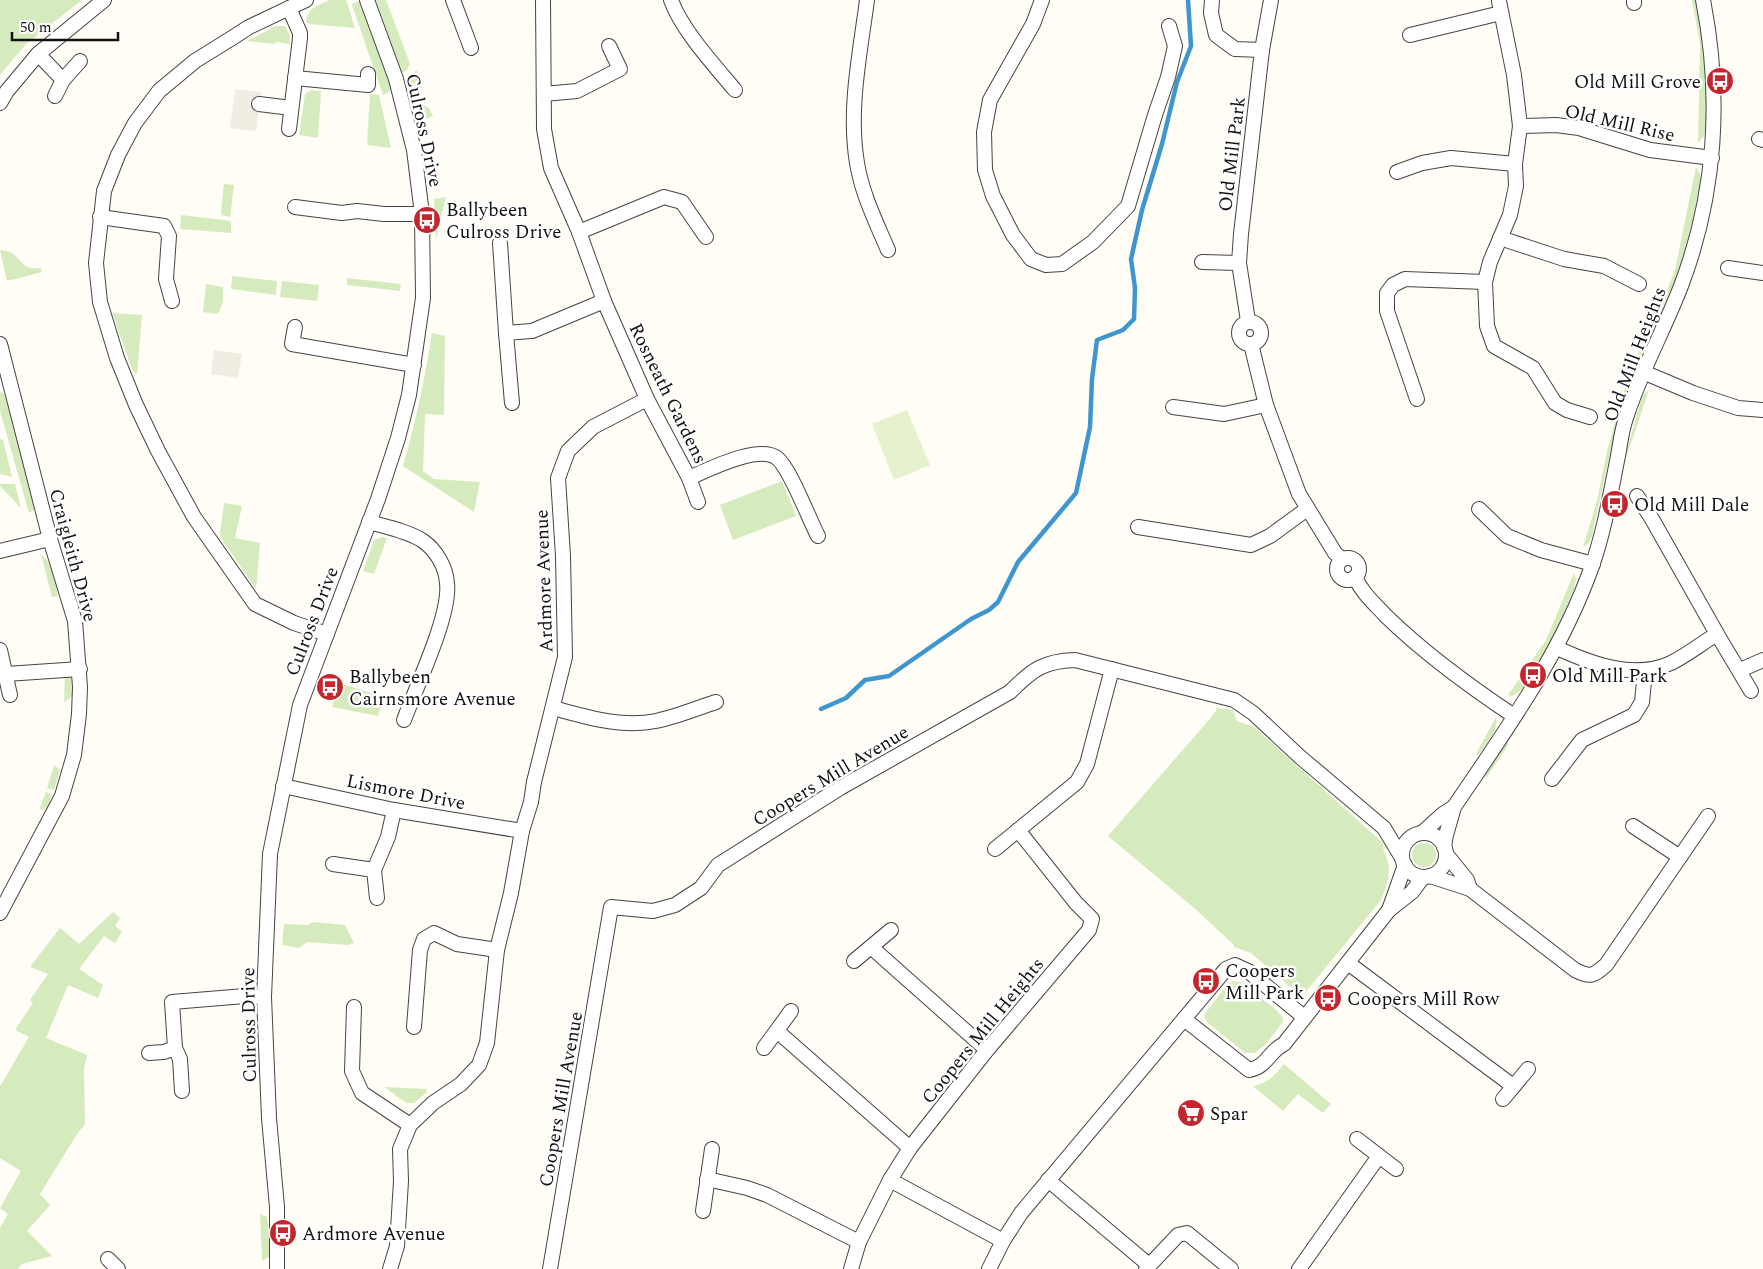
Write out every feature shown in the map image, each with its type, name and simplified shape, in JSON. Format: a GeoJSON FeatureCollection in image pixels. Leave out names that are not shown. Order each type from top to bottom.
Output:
{"type":"FeatureCollection","features":[{"type":"Feature","properties":{"kind":"street"},"geometry":{"type":"LineString","coordinates":[[0,103],[7,91],[38,54],[104,0]]}},
{"type":"Feature","properties":{"kind":"street"},"geometry":{"type":"LineString","coordinates":[[306,0],[249,28],[195,61],[159,91],[135,123],[118,155],[104,190],[96,263],[100,302],[117,358],[136,405],[158,451],[194,517],[255,604],[294,623],[327,634]]}},
{"type":"Feature","properties":{"kind":"street","name":"Culross Drive"},"geometry":{"type":"LineString","coordinates":[[277,1269],[277,1207],[269,1118],[264,997],[270,854],[300,704],[369,522],[398,438],[409,395],[423,298],[422,214],[414,150],[383,38],[367,0]]}},
{"type":"Feature","properties":{"kind":"street"},"geometry":{"type":"LineString","coordinates":[[453,0],[471,48]]}},
{"type":"Feature","properties":{"kind":"street","name":"Rosneath Gardens"},"geometry":{"type":"LineString","coordinates":[[543,0],[544,129],[551,168],[579,232],[604,301],[648,399],[689,478],[698,502]]}},
{"type":"Feature","properties":{"kind":"street"},"geometry":{"type":"LineString","coordinates":[[671,0],[674,10],[703,51],[735,90]]}},
{"type":"Feature","properties":{"kind":"street"},"geometry":{"type":"LineString","coordinates":[[867,0],[854,115],[857,164],[868,202],[888,250]]}},
{"type":"Feature","properties":{"kind":"street"},"geometry":{"type":"LineString","coordinates":[[1042,0],[1034,24],[990,100],[984,132],[985,170],[992,196],[1013,235],[1031,259],[1046,264],[1062,264],[1093,242],[1128,206],[1168,76],[1175,46],[1169,26]]}},
{"type":"Feature","properties":{"kind":"street"},"geometry":{"type":"LineString","coordinates":[[1212,0],[1211,13],[1216,35],[1235,49],[1262,50]]}},
{"type":"Feature","properties":{"kind":"street","name":"Old Mill Park"},"geometry":{"type":"LineString","coordinates":[[1271,0],[1262,50],[1239,262],[1248,321],[1258,324],[1261,333],[1260,338],[1252,344],[1266,405],[1299,494],[1307,510],[1335,553],[1342,559],[1337,566],[1339,576],[1348,580],[1355,577],[1361,590],[1407,636],[1450,671],[1514,716]]}},
{"type":"Feature","properties":{"kind":"street","name":"Old Mill Heights"},"geometry":{"type":"LineString","coordinates":[[1419,834],[1454,807],[1514,716],[1557,648],[1581,596],[1593,564],[1608,508],[1625,420],[1643,372],[1680,287],[1702,221],[1715,128],[1715,88],[1710,35],[1703,0]]}},
{"type":"Feature","properties":{"kind":"street"},"geometry":{"type":"LineString","coordinates":[[1410,35],[1500,7],[1514,75],[1520,126],[1515,164],[1516,186],[1510,215],[1490,262],[1485,282],[1488,326],[1494,346],[1533,368],[1555,403],[1567,410],[1590,417]]}},
{"type":"Feature","properties":{"kind":"street"},"geometry":{"type":"LineString","coordinates":[[289,8],[300,32],[289,129]]}},
{"type":"Feature","properties":{"kind":"street"},"geometry":{"type":"LineString","coordinates":[[544,94],[577,91],[620,69],[609,46]]}},
{"type":"Feature","properties":{"kind":"street"},"geometry":{"type":"LineString","coordinates":[[38,54],[63,80]]}},
{"type":"Feature","properties":{"kind":"street"},"geometry":{"type":"LineString","coordinates":[[55,96],[63,80],[80,61]]}},
{"type":"Feature","properties":{"kind":"street"},"geometry":{"type":"LineString","coordinates":[[295,78],[368,85],[368,74]]}},
{"type":"Feature","properties":{"kind":"street"},"geometry":{"type":"LineString","coordinates":[[259,104],[292,108]]}},
{"type":"Feature","properties":{"kind":"street","name":"Old Mill Rise"},"geometry":{"type":"LineString","coordinates":[[1520,126],[1556,125],[1579,128],[1650,150],[1712,158]]}},
{"type":"Feature","properties":{"kind":"street"},"geometry":{"type":"LineString","coordinates":[[1396,172],[1422,163],[1451,158],[1515,164]]}},
{"type":"Feature","properties":{"kind":"street"},"geometry":{"type":"LineString","coordinates":[[579,232],[664,197],[682,202],[706,237]]}},
{"type":"Feature","properties":{"kind":"street"},"geometry":{"type":"LineString","coordinates":[[295,207],[342,213],[357,211],[384,214],[422,214]]}},
{"type":"Feature","properties":{"kind":"street"},"geometry":{"type":"LineString","coordinates":[[100,217],[164,226],[169,236],[166,279],[172,301]]}},
{"type":"Feature","properties":{"kind":"street"},"geometry":{"type":"LineString","coordinates":[[1500,238],[1514,241],[1564,259],[1604,266],[1639,284]]}},
{"type":"Feature","properties":{"kind":"street"},"geometry":{"type":"LineString","coordinates":[[500,243],[512,403]]}},
{"type":"Feature","properties":{"kind":"street"},"geometry":{"type":"LineString","coordinates":[[1202,262],[1239,262]]}},
{"type":"Feature","properties":{"kind":"street"},"geometry":{"type":"LineString","coordinates":[[1728,268],[1763,274]]}},
{"type":"Feature","properties":{"kind":"street"},"geometry":{"type":"LineString","coordinates":[[1417,399],[1387,311],[1387,293],[1393,284],[1405,279],[1485,282]]}},
{"type":"Feature","properties":{"kind":"street"},"geometry":{"type":"LineString","coordinates":[[506,333],[532,331],[604,301]]}},
{"type":"Feature","properties":{"kind":"street"},"geometry":{"type":"LineString","coordinates":[[295,327],[292,344],[414,365]]}},
{"type":"Feature","properties":{"kind":"street","name":"Craigleith Drive"},"geometry":{"type":"LineString","coordinates":[[0,344],[50,539],[75,621],[80,669],[79,714],[74,755],[62,796],[0,913]]}},
{"type":"Feature","properties":{"kind":"street"},"geometry":{"type":"LineString","coordinates":[[1643,372],[1693,393],[1738,408],[1763,410]]}},
{"type":"Feature","properties":{"kind":"street","name":"Ardmore Avenue"},"geometry":{"type":"LineString","coordinates":[[390,1269],[397,1246],[401,1181],[400,1149],[410,1124],[432,1103],[460,1084],[479,1065],[487,1043],[497,950],[511,894],[522,831],[532,802],[534,782],[565,657],[563,556],[558,478],[568,451],[593,426],[648,399]]}},
{"type":"Feature","properties":{"kind":"street"},"geometry":{"type":"LineString","coordinates":[[1173,407],[1224,414],[1266,405]]}},
{"type":"Feature","properties":{"kind":"street"},"geometry":{"type":"LineString","coordinates":[[689,478],[755,453],[776,457],[789,473],[818,536]]}},
{"type":"Feature","properties":{"kind":"street"},"geometry":{"type":"LineString","coordinates":[[1637,496],[1751,691]]}},
{"type":"Feature","properties":{"kind":"street"},"geometry":{"type":"LineString","coordinates":[[1479,509],[1507,536],[1541,550],[1593,564]]}},
{"type":"Feature","properties":{"kind":"street"},"geometry":{"type":"LineString","coordinates":[[1138,527],[1251,545],[1270,536],[1307,510]]}},
{"type":"Feature","properties":{"kind":"street"},"geometry":{"type":"LineString","coordinates":[[369,522],[422,541],[436,553],[444,568],[448,584],[438,632],[404,720]]}},
{"type":"Feature","properties":{"kind":"street"},"geometry":{"type":"LineString","coordinates":[[0,552],[50,539]]}},
{"type":"Feature","properties":{"kind":"street"},"geometry":{"type":"LineString","coordinates":[[1557,648],[1592,662],[1618,669],[1645,671],[1671,663],[1717,634]]}},
{"type":"Feature","properties":{"kind":"street"},"geometry":{"type":"LineString","coordinates":[[0,650],[10,694]]}},
{"type":"Feature","properties":{"kind":"street","name":"Coopers Mill Avenue"},"geometry":{"type":"LineString","coordinates":[[550,1269],[611,907],[653,912],[675,905],[701,888],[718,865],[840,788],[1010,692],[1026,676],[1041,666],[1056,660],[1075,660],[1234,700],[1253,713],[1299,756],[1384,828],[1404,862]]}},
{"type":"Feature","properties":{"kind":"street"},"geometry":{"type":"LineString","coordinates":[[1740,670],[1763,660]]}},
{"type":"Feature","properties":{"kind":"street"},"geometry":{"type":"LineString","coordinates":[[6,674],[80,669]]}},
{"type":"Feature","properties":{"kind":"street"},"geometry":{"type":"LineString","coordinates":[[995,849],[1077,782],[1087,764],[1112,669]]}},
{"type":"Feature","properties":{"kind":"street"},"geometry":{"type":"LineString","coordinates":[[1552,779],[1582,740],[1634,715],[1642,702],[1645,671]]}},
{"type":"Feature","properties":{"kind":"street"},"geometry":{"type":"LineString","coordinates":[[553,708],[591,719],[625,724],[657,721],[716,702]]}},
{"type":"Feature","properties":{"kind":"street","name":"Lismore Drive"},"geometry":{"type":"LineString","coordinates":[[284,786],[394,810],[522,831]]}},
{"type":"Feature","properties":{"kind":"street","name":"Old Mill Heights"},"geometry":{"type":"LineString","coordinates":[[1445,851],[1454,807]]}},
{"type":"Feature","properties":{"kind":"street"},"geometry":{"type":"LineString","coordinates":[[377,898],[374,870],[388,837],[394,810]]}},
{"type":"Feature","properties":{"kind":"street"},"geometry":{"type":"LineString","coordinates":[[1404,862],[1416,875],[1426,876],[1470,889],[1575,970],[1587,976],[1594,975],[1606,965],[1708,816]]}},
{"type":"Feature","properties":{"kind":"street"},"geometry":{"type":"LineString","coordinates":[[1633,826],[1680,857]]}},
{"type":"Feature","properties":{"kind":"street","name":"Coopers Mill Avenue"},"geometry":{"type":"LineString","coordinates":[[1384,828],[1419,834]]}},
{"type":"Feature","properties":{"kind":"street","name":"Coopers Mill Heights"},"geometry":{"type":"LineString","coordinates":[[851,1269],[859,1242],[890,1180],[910,1148],[987,1050],[1089,930],[1092,919],[1076,903],[1018,830]]}},
{"type":"Feature","properties":{"kind":"street"},"geometry":{"type":"LineString","coordinates":[[1389,910],[1404,862],[1402,851],[1405,844],[1419,834],[1435,836],[1467,880],[1470,889]]}},
{"type":"Feature","properties":{"kind":"street"},"geometry":{"type":"LineString","coordinates":[[1184,1019],[1249,1070],[1259,1068],[1278,1047],[1284,1044],[1389,910],[1412,892],[1426,876],[1442,868],[1445,851]]}},
{"type":"Feature","properties":{"kind":"street"},"geometry":{"type":"LineString","coordinates":[[333,864],[374,870]]}},
{"type":"Feature","properties":{"kind":"street"},"geometry":{"type":"LineString","coordinates":[[854,961],[891,930]]}},
{"type":"Feature","properties":{"kind":"street"},"geometry":{"type":"LineString","coordinates":[[414,1027],[420,950],[424,939],[434,934],[457,944],[497,950]]}},
{"type":"Feature","properties":{"kind":"street"},"geometry":{"type":"LineString","coordinates":[[871,947],[987,1050]]}},
{"type":"Feature","properties":{"kind":"street"},"geometry":{"type":"LineString","coordinates":[[1348,963],[1513,1086]]}},
{"type":"Feature","properties":{"kind":"street"},"geometry":{"type":"LineString","coordinates":[[989,1269],[1003,1241],[1021,1213],[1226,969],[1235,965],[1248,971],[1304,1017]]}},
{"type":"Feature","properties":{"kind":"street"},"geometry":{"type":"LineString","coordinates":[[182,1091],[180,1059],[175,1048],[172,1002],[245,996],[264,997]]}},
{"type":"Feature","properties":{"kind":"street"},"geometry":{"type":"LineString","coordinates":[[354,1007],[352,1071],[362,1093],[410,1124]]}},
{"type":"Feature","properties":{"kind":"street"},"geometry":{"type":"LineString","coordinates":[[764,1048],[791,1011]]}},
{"type":"Feature","properties":{"kind":"street"},"geometry":{"type":"LineString","coordinates":[[777,1031],[910,1148]]}},
{"type":"Feature","properties":{"kind":"street"},"geometry":{"type":"LineString","coordinates":[[149,1053],[164,1052],[175,1048]]}},
{"type":"Feature","properties":{"kind":"street"},"geometry":{"type":"LineString","coordinates":[[1503,1099],[1528,1069]]}},
{"type":"Feature","properties":{"kind":"street"},"geometry":{"type":"LineString","coordinates":[[1357,1139],[1396,1169]]}},
{"type":"Feature","properties":{"kind":"street"},"geometry":{"type":"LineString","coordinates":[[702,1211],[712,1149]]}},
{"type":"Feature","properties":{"kind":"street"},"geometry":{"type":"LineString","coordinates":[[1299,1269],[1379,1156]]}},
{"type":"Feature","properties":{"kind":"street"},"geometry":{"type":"LineString","coordinates":[[707,1179],[767,1194],[859,1242]]}},
{"type":"Feature","properties":{"kind":"street"},"geometry":{"type":"LineString","coordinates":[[890,1180],[1003,1241]]}},
{"type":"Feature","properties":{"kind":"street"},"geometry":{"type":"LineString","coordinates":[[1048,1180],[1148,1267],[1178,1235],[1187,1233],[1231,1269]]}},
{"type":"Feature","properties":{"kind":"green space"},"geometry":{"type":"Polygon","coordinates":[[[0,0],[82,0],[26,44],[0,75],[0,0]]]}},
{"type":"Feature","properties":{"kind":"green space"},"geometry":{"type":"Polygon","coordinates":[[[330,0],[346,0],[355,28],[309,24],[306,22],[311,10],[330,0]]]}},
{"type":"Feature","properties":{"kind":"green space"},"geometry":{"type":"Polygon","coordinates":[[[376,0],[386,0],[410,64],[407,70],[402,73],[376,0]]]}},
{"type":"Feature","properties":{"kind":"green space"},"geometry":{"type":"Polygon","coordinates":[[[1692,0],[1695,0],[1703,44],[1706,81],[1706,124],[1704,136],[1698,143],[1700,44],[1692,0]]]}},
{"type":"Feature","properties":{"kind":"green space"},"geometry":{"type":"Polygon","coordinates":[[[359,1],[364,7],[393,89],[383,95],[352,5],[359,1]]]}},
{"type":"Feature","properties":{"kind":"green space"},"geometry":{"type":"Polygon","coordinates":[[[276,26],[285,26],[290,35],[290,44],[247,41],[276,26]]]}},
{"type":"Feature","properties":{"kind":"green space"},"geometry":{"type":"Polygon","coordinates":[[[417,70],[422,87],[416,91],[412,90],[408,76],[417,70]]]}},
{"type":"Feature","properties":{"kind":"green space"},"geometry":{"type":"Polygon","coordinates":[[[311,90],[321,91],[318,138],[299,135],[305,94],[311,90]]]}},
{"type":"Feature","properties":{"kind":"green space"},"geometry":{"type":"Polygon","coordinates":[[[370,94],[379,95],[391,148],[367,145],[370,94]]]}},
{"type":"Feature","properties":{"kind":"green space"},"geometry":{"type":"Polygon","coordinates":[[[424,105],[429,108],[433,116],[420,121],[417,110],[418,106],[424,105]]]}},
{"type":"Feature","properties":{"kind":"green space"},"geometry":{"type":"Polygon","coordinates":[[[1696,167],[1700,174],[1701,183],[1693,221],[1679,272],[1663,306],[1661,305],[1675,270],[1696,167]]]}},
{"type":"Feature","properties":{"kind":"green space"},"geometry":{"type":"Polygon","coordinates":[[[224,184],[234,185],[230,217],[222,215],[221,211],[224,184]]]}},
{"type":"Feature","properties":{"kind":"green space"},"geometry":{"type":"Polygon","coordinates":[[[446,197],[436,239],[434,199],[446,197]]]}},
{"type":"Feature","properties":{"kind":"green space"},"geometry":{"type":"Polygon","coordinates":[[[182,215],[231,221],[231,233],[180,229],[182,215]]]}},
{"type":"Feature","properties":{"kind":"green space"},"geometry":{"type":"Polygon","coordinates":[[[0,250],[13,254],[27,267],[41,268],[42,272],[7,281],[0,250]]]}},
{"type":"Feature","properties":{"kind":"green space"},"geometry":{"type":"Polygon","coordinates":[[[232,276],[277,281],[276,295],[231,289],[232,276]]]}},
{"type":"Feature","properties":{"kind":"green space"},"geometry":{"type":"Polygon","coordinates":[[[347,278],[401,284],[400,291],[347,285],[347,278]]]}},
{"type":"Feature","properties":{"kind":"green space"},"geometry":{"type":"Polygon","coordinates":[[[282,281],[319,285],[317,301],[280,297],[282,281]]]}},
{"type":"Feature","properties":{"kind":"green space"},"geometry":{"type":"Polygon","coordinates":[[[206,284],[223,287],[223,301],[217,314],[203,312],[206,284]]]}},
{"type":"Feature","properties":{"kind":"green space"},"geometry":{"type":"Polygon","coordinates":[[[112,313],[142,315],[137,374],[132,369],[112,313]]]}},
{"type":"Feature","properties":{"kind":"green space"},"geometry":{"type":"Polygon","coordinates":[[[1655,318],[1658,320],[1634,369],[1617,422],[1592,536],[1589,543],[1583,547],[1597,501],[1607,451],[1630,370],[1655,318]]]}},
{"type":"Feature","properties":{"kind":"green space"},"geometry":{"type":"Polygon","coordinates":[[[432,333],[445,336],[444,415],[425,414],[423,471],[434,479],[480,482],[474,512],[403,466],[420,400],[432,333]]]}},
{"type":"Feature","properties":{"kind":"green space"},"geometry":{"type":"Polygon","coordinates":[[[1649,390],[1626,458],[1641,400],[1643,395],[1649,390]]]}},
{"type":"Feature","properties":{"kind":"green space"},"geometry":{"type":"Polygon","coordinates":[[[2,392],[5,396],[36,509],[29,513],[0,411],[0,393],[2,392]]]}},
{"type":"Feature","properties":{"kind":"green space"},"geometry":{"type":"Polygon","coordinates":[[[907,410],[930,465],[894,480],[872,424],[907,410]]]}},
{"type":"Feature","properties":{"kind":"green space"},"geometry":{"type":"Polygon","coordinates":[[[0,439],[3,440],[12,477],[0,474],[0,439]]]}},
{"type":"Feature","properties":{"kind":"green space"},"geometry":{"type":"Polygon","coordinates":[[[782,481],[796,516],[733,540],[720,505],[782,481]]]}},
{"type":"Feature","properties":{"kind":"green space"},"geometry":{"type":"Polygon","coordinates":[[[0,484],[15,484],[21,508],[0,486],[0,484]]]}},
{"type":"Feature","properties":{"kind":"green space"},"geometry":{"type":"Polygon","coordinates":[[[224,503],[242,506],[235,538],[260,543],[256,589],[221,538],[224,503]]]}},
{"type":"Feature","properties":{"kind":"green space"},"geometry":{"type":"Polygon","coordinates":[[[382,537],[387,538],[374,574],[363,571],[374,540],[382,537]]]}},
{"type":"Feature","properties":{"kind":"green space"},"geometry":{"type":"Polygon","coordinates":[[[41,554],[51,568],[58,596],[52,597],[41,554]]]}},
{"type":"Feature","properties":{"kind":"green space"},"geometry":{"type":"Polygon","coordinates":[[[1574,573],[1576,579],[1574,589],[1552,640],[1523,689],[1512,696],[1508,695],[1546,640],[1574,573]]]}},
{"type":"Feature","properties":{"kind":"green space"},"geometry":{"type":"Polygon","coordinates":[[[65,674],[71,675],[72,697],[64,702],[65,674]]]}},
{"type":"Feature","properties":{"kind":"green space"},"geometry":{"type":"Polygon","coordinates":[[[340,683],[384,697],[378,716],[332,707],[340,683]]]}},
{"type":"Feature","properties":{"kind":"green space"},"geometry":{"type":"Polygon","coordinates":[[[1217,708],[1233,710],[1237,721],[1254,727],[1383,843],[1389,869],[1388,880],[1381,900],[1304,994],[1298,994],[1251,953],[1234,947],[1193,907],[1108,836],[1214,714],[1217,708]]]}},
{"type":"Feature","properties":{"kind":"green space"},"geometry":{"type":"Polygon","coordinates":[[[1496,717],[1494,732],[1478,756],[1476,754],[1496,717]]]}},
{"type":"Feature","properties":{"kind":"green space"},"geometry":{"type":"Polygon","coordinates":[[[1507,742],[1509,744],[1487,777],[1484,777],[1507,742]]]}},
{"type":"Feature","properties":{"kind":"green space"},"geometry":{"type":"Polygon","coordinates":[[[54,765],[60,770],[54,790],[47,788],[54,765]]]}},
{"type":"Feature","properties":{"kind":"green space"},"geometry":{"type":"Polygon","coordinates":[[[46,792],[52,795],[47,808],[39,810],[46,792]]]}},
{"type":"Feature","properties":{"kind":"green space"},"geometry":{"type":"Polygon","coordinates":[[[1424,843],[1429,844],[1435,850],[1435,860],[1429,866],[1424,867],[1419,866],[1413,860],[1412,855],[1413,850],[1419,844],[1424,843]]]}},
{"type":"Feature","properties":{"kind":"green space"},"geometry":{"type":"Polygon","coordinates":[[[113,912],[120,918],[115,926],[122,932],[115,943],[104,936],[79,969],[103,985],[98,998],[68,985],[46,1038],[87,1055],[84,1069],[85,1124],[40,1194],[50,1205],[27,1231],[52,1256],[22,1264],[18,1269],[0,1269],[0,1228],[8,1214],[0,1208],[21,1171],[0,1158],[0,1085],[29,1037],[15,1030],[33,1003],[30,1000],[48,974],[30,967],[60,928],[79,944],[113,912]]]}},
{"type":"Feature","properties":{"kind":"green space"},"geometry":{"type":"Polygon","coordinates":[[[313,922],[345,925],[354,943],[348,945],[307,942],[299,948],[282,945],[284,924],[308,925],[313,922]]]}},
{"type":"Feature","properties":{"kind":"green space"},"geometry":{"type":"Polygon","coordinates":[[[1233,981],[1241,982],[1282,1016],[1283,1022],[1266,1044],[1255,1053],[1245,1053],[1207,1022],[1204,1015],[1223,990],[1233,981]]]}},
{"type":"Feature","properties":{"kind":"green space"},"geometry":{"type":"Polygon","coordinates":[[[1284,1064],[1331,1104],[1323,1113],[1298,1094],[1283,1111],[1253,1086],[1270,1078],[1284,1064]]]}},
{"type":"Feature","properties":{"kind":"green space"},"geometry":{"type":"Polygon","coordinates":[[[385,1087],[426,1089],[427,1092],[414,1103],[407,1103],[385,1087]]]}},
{"type":"Feature","properties":{"kind":"green space"},"geometry":{"type":"Polygon","coordinates":[[[260,1214],[267,1217],[269,1231],[269,1257],[262,1261],[260,1214]]]}},
{"type":"Feature","properties":{"kind":"shaded area"},"geometry":{"type":"Polygon","coordinates":[[[235,89],[261,92],[256,131],[230,128],[235,89]]]}},
{"type":"Feature","properties":{"kind":"shaded area"},"geometry":{"type":"Polygon","coordinates":[[[214,350],[242,354],[238,378],[211,374],[214,350]]]}},
{"type":"Feature","properties":{"kind":"waterway"},"geometry":{"type":"LineString","coordinates":[[821,709],[846,698],[865,680],[889,676],[971,619],[989,610],[998,602],[1018,562],[1076,493],[1090,427],[1092,379],[1097,340],[1123,330],[1134,319],[1135,288],[1131,259],[1142,210],[1162,144],[1177,82],[1191,46],[1188,0]]}},
{"type":"Feature","properties":{"kind":"place","name":"Old Mill Grove"},"geometry":{"type":"Point","coordinates":[1720,81]}},
{"type":"Feature","properties":{"kind":"place","name":"Ballybeen Culross Drive"},"geometry":{"type":"Point","coordinates":[427,220]}},
{"type":"Feature","properties":{"kind":"place","name":"Old Mill Dale"},"geometry":{"type":"Point","coordinates":[1615,504]}},
{"type":"Feature","properties":{"kind":"place","name":"Old Mill Park"},"geometry":{"type":"Point","coordinates":[1533,675]}},
{"type":"Feature","properties":{"kind":"place","name":"Ballybeen Cairnsmore Avenue"},"geometry":{"type":"Point","coordinates":[330,687]}},
{"type":"Feature","properties":{"kind":"place","name":"Coopers Mill Park"},"geometry":{"type":"Point","coordinates":[1206,981]}},
{"type":"Feature","properties":{"kind":"place","name":"Coopers Mill Row"},"geometry":{"type":"Point","coordinates":[1328,998]}},
{"type":"Feature","properties":{"kind":"place","name":"Spar"},"geometry":{"type":"Point","coordinates":[1191,1113]}},
{"type":"Feature","properties":{"kind":"place","name":"Ardmore Avenue"},"geometry":{"type":"Point","coordinates":[283,1233]}}]}
